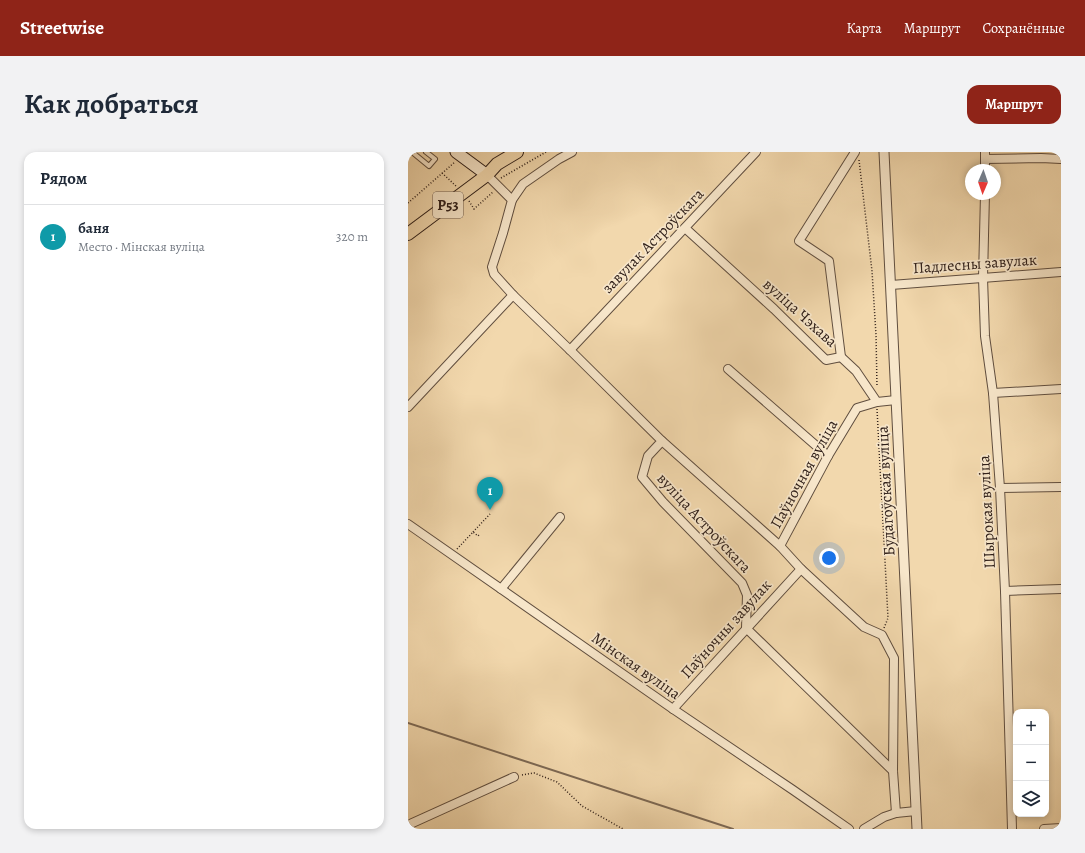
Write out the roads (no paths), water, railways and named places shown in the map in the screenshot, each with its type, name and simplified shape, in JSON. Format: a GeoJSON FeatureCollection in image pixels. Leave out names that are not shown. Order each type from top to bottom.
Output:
{"type":"FeatureCollection","features":[{"type":"Feature","properties":{"kind":"main road","name":"Р53"},"geometry":{"type":"LineString","coordinates":[[408,234],[487,175],[497,164],[517,152]]}},
{"type":"Feature","properties":{"kind":"main road","name":"Р53"},"geometry":{"type":"LineString","coordinates":[[487,175],[500,171],[528,152]]}},
{"type":"Feature","properties":{"kind":"main road"},"geometry":{"type":"LineString","coordinates":[[459,154],[487,175]]}},
{"type":"Feature","properties":{"kind":"street"},"geometry":{"type":"LineString","coordinates":[[572,152],[559,159],[523,184],[512,200],[492,267],[494,274],[513,295],[662,441],[780,546]]}},
{"type":"Feature","properties":{"kind":"street","name":"завулак Астроўскага"},"geometry":{"type":"LineString","coordinates":[[570,350],[756,152]]}},
{"type":"Feature","properties":{"kind":"street"},"geometry":{"type":"LineString","coordinates":[[841,357],[829,261],[799,241],[855,152]]}},
{"type":"Feature","properties":{"kind":"street","name":"Будагоўская вуліца"},"geometry":{"type":"LineString","coordinates":[[884,152],[917,829]]}},
{"type":"Feature","properties":{"kind":"street"},"geometry":{"type":"LineString","coordinates":[[985,156],[1061,159]]}},
{"type":"Feature","properties":{"kind":"street"},"geometry":{"type":"LineString","coordinates":[[487,175],[512,200]]}},
{"type":"Feature","properties":{"kind":"street","name":"Шырокая вуліца"},"geometry":{"type":"LineString","coordinates":[[985,200],[983,278],[985,336],[993,393],[1000,488],[1005,591],[1012,829]]}},
{"type":"Feature","properties":{"kind":"street","name":"вуліца Чэхава"},"geometry":{"type":"LineString","coordinates":[[685,228],[774,309],[826,360],[841,357],[856,371],[877,402]]}},
{"type":"Feature","properties":{"kind":"street","name":"Падлесны завулак"},"geometry":{"type":"LineString","coordinates":[[891,285],[1061,272]]}},
{"type":"Feature","properties":{"kind":"street"},"geometry":{"type":"LineString","coordinates":[[408,407],[513,295]]}},
{"type":"Feature","properties":{"kind":"street"},"geometry":{"type":"LineString","coordinates":[[728,369],[828,456]]}},
{"type":"Feature","properties":{"kind":"street"},"geometry":{"type":"LineString","coordinates":[[993,393],[1061,389]]}},
{"type":"Feature","properties":{"kind":"street"},"geometry":{"type":"LineString","coordinates":[[877,402],[896,400]]}},
{"type":"Feature","properties":{"kind":"street","name":"Паўночная вуліца"},"geometry":{"type":"LineString","coordinates":[[877,402],[857,408],[828,456],[780,546],[800,569],[864,627],[882,635],[894,658],[894,772],[896,814]]}},
{"type":"Feature","properties":{"kind":"street","name":"вуліца Астроўскага"},"geometry":{"type":"LineString","coordinates":[[662,441],[648,456],[642,477],[662,502],[742,583],[747,595],[746,628]]}},
{"type":"Feature","properties":{"kind":"street"},"geometry":{"type":"LineString","coordinates":[[1000,488],[1061,487]]}},
{"type":"Feature","properties":{"kind":"street"},"geometry":{"type":"LineString","coordinates":[[501,589],[560,517]]}},
{"type":"Feature","properties":{"kind":"street","name":"Мінская вуліца"},"geometry":{"type":"LineString","coordinates":[[408,524],[673,709],[849,829]]}},
{"type":"Feature","properties":{"kind":"street","name":"Паўночны завулак"},"geometry":{"type":"LineString","coordinates":[[673,709],[800,569]]}},
{"type":"Feature","properties":{"kind":"street"},"geometry":{"type":"LineString","coordinates":[[1005,591],[1061,589]]}},
{"type":"Feature","properties":{"kind":"street"},"geometry":{"type":"LineString","coordinates":[[746,628],[894,772]]}},
{"type":"Feature","properties":{"kind":"street"},"geometry":{"type":"LineString","coordinates":[[408,825],[514,776]]}},
{"type":"Feature","properties":{"kind":"street"},"geometry":{"type":"LineString","coordinates":[[864,829],[884,817],[916,811]]}},
{"type":"Feature","properties":{"kind":"street"},"geometry":{"type":"LineString","coordinates":[[1044,829],[1061,828]]}},
{"type":"Feature","properties":{"kind":"lane"},"geometry":{"type":"LineString","coordinates":[[412,152],[429,166],[435,159],[426,152]]}},
{"type":"Feature","properties":{"kind":"waterway"},"geometry":{"type":"LineString","coordinates":[[408,723],[733,829]]}},
{"type":"Feature","properties":{"kind":"place","name":"баня"},"geometry":{"type":"Point","coordinates":[490,510]}}]}
